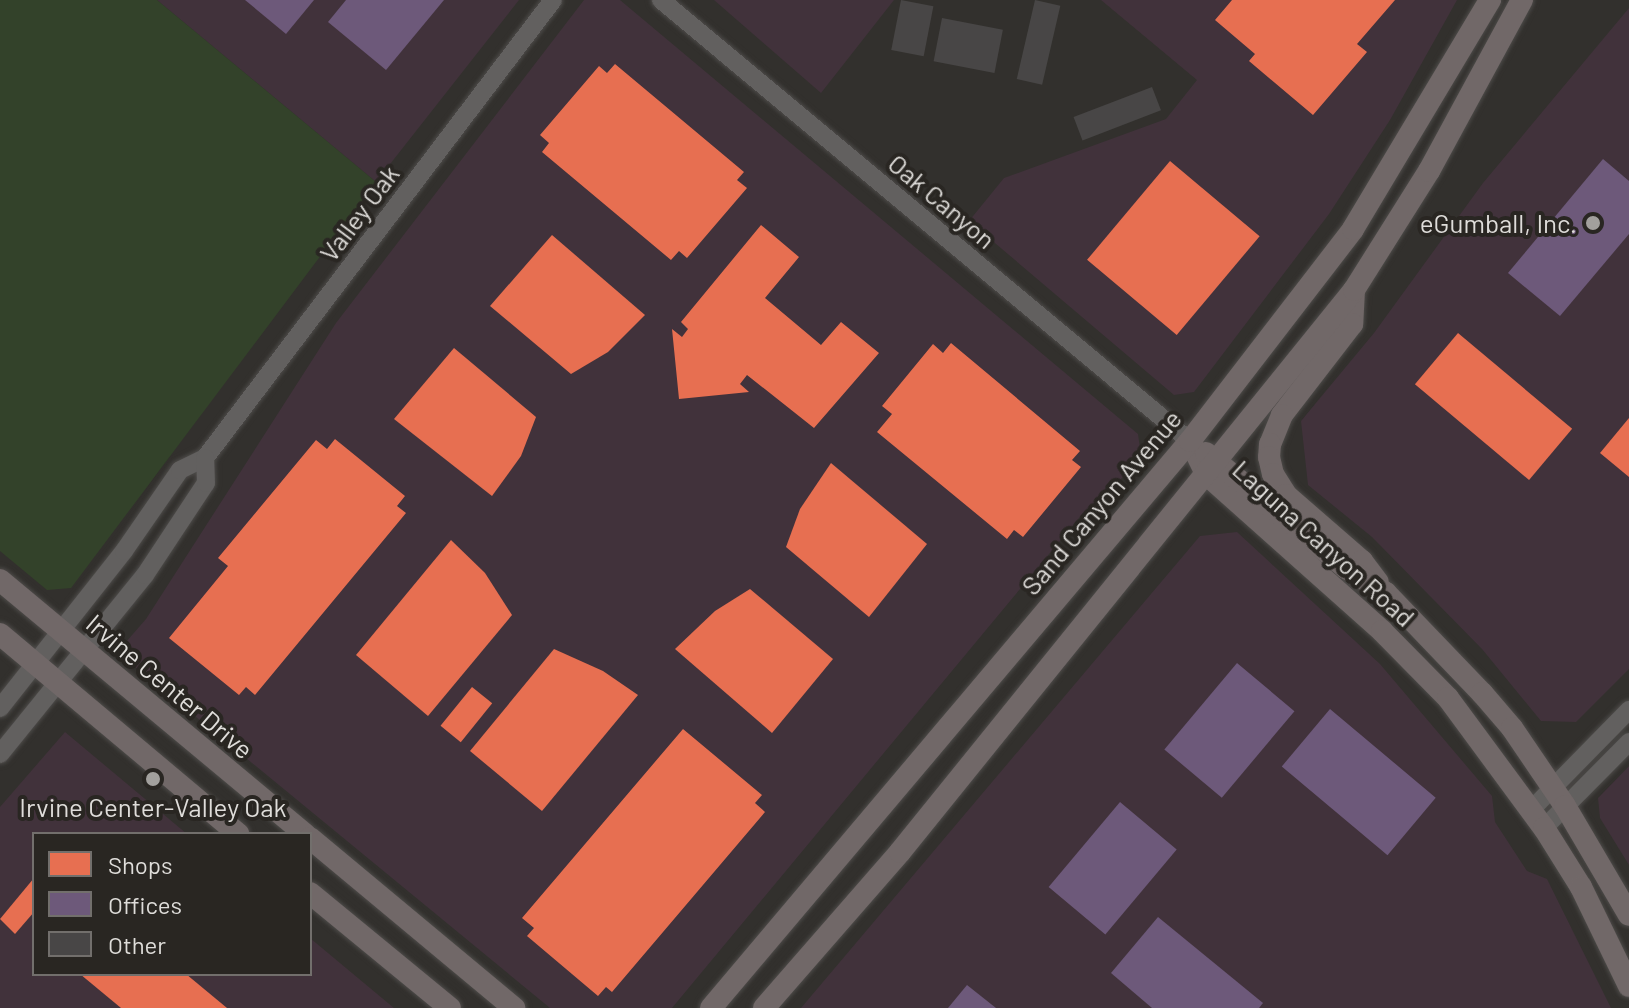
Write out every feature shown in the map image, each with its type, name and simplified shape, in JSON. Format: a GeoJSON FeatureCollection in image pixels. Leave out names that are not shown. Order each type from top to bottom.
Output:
{"type":"FeatureCollection","features":[{"type":"Feature","properties":{"kind":"main road","name":"Sand Canyon Avenue"},"geometry":{"type":"LineString","coordinates":[[711,1008],[1190,441],[1353,229],[1490,0]]}},
{"type":"Feature","properties":{"kind":"main road"},"geometry":{"type":"LineString","coordinates":[[764,1008],[900,852],[1354,290],[1429,171],[1522,0]]}},
{"type":"Feature","properties":{"kind":"main road"},"geometry":{"type":"LineString","coordinates":[[1354,290],[1352,324],[1282,415],[1270,444],[1269,457],[1273,474],[1286,495],[1362,561],[1386,593]]}},
{"type":"Feature","properties":{"kind":"main road","name":"Laguna Canyon Road"},"geometry":{"type":"LineString","coordinates":[[1190,441],[1212,468],[1448,698],[1538,818],[1581,887],[1629,986]]}},
{"type":"Feature","properties":{"kind":"main road","name":"Laguna Canyon Road"},"geometry":{"type":"LineString","coordinates":[[1212,468],[1346,568],[1386,593],[1482,693],[1512,728],[1558,797],[1629,915]]}},
{"type":"Feature","properties":{"kind":"main road","name":"Irvine Center Drive"},"geometry":{"type":"LineString","coordinates":[[0,580],[303,832]]}},
{"type":"Feature","properties":{"kind":"main road"},"geometry":{"type":"LineString","coordinates":[[0,634],[236,832]]}},
{"type":"Feature","properties":{"kind":"main road"},"geometry":{"type":"LineString","coordinates":[[312,840],[514,1008]]}},
{"type":"Feature","properties":{"kind":"main road"},"geometry":{"type":"LineString","coordinates":[[312,895],[450,1008]]}},
{"type":"Feature","properties":{"kind":"street","name":"Valley Oak"},"geometry":{"type":"LineString","coordinates":[[0,708],[124,551],[180,470],[205,458],[553,0]]}},
{"type":"Feature","properties":{"kind":"street","name":"Oak Canyon"},"geometry":{"type":"LineString","coordinates":[[661,0],[1190,441]]}},
{"type":"Feature","properties":{"kind":"street","name":"Valley Oak"},"geometry":{"type":"LineString","coordinates":[[0,754],[145,575],[206,483],[205,458]]}},
{"type":"Feature","properties":{"kind":"street"},"geometry":{"type":"LineString","coordinates":[[1538,818],[1629,710]]}},
{"type":"Feature","properties":{"kind":"street"},"geometry":{"type":"LineString","coordinates":[[1558,797],[1629,742]]}},
{"type":"Feature","properties":{"kind":"shaded area"},"geometry":{"type":"Polygon","coordinates":[[[157,0],[519,0],[376,182],[157,0]]]}},
{"type":"Feature","properties":{"kind":"shaded area"},"geometry":{"type":"Polygon","coordinates":[[[584,0],[620,0],[1138,434],[1141,455],[1111,491],[1084,512],[672,1008],[550,1008],[128,661],[126,642],[146,619],[336,323],[584,0]]]}},
{"type":"Feature","properties":{"kind":"shaded area"},"geometry":{"type":"Polygon","coordinates":[[[714,0],[894,0],[821,93],[714,0]]]}},
{"type":"Feature","properties":{"kind":"shaded area"},"geometry":{"type":"Polygon","coordinates":[[[1101,0],[1457,0],[1390,120],[1329,214],[1194,392],[1174,395],[969,221],[1004,178],[1166,119],[1197,80],[1101,0]]]}},
{"type":"Feature","properties":{"kind":"shaded area"},"geometry":{"type":"Polygon","coordinates":[[[1629,8],[1629,669],[1576,722],[1541,721],[1482,649],[1372,537],[1308,485],[1301,421],[1374,333],[1483,183],[1629,8]]]}},
{"type":"Feature","properties":{"kind":"shaded area"},"geometry":{"type":"Polygon","coordinates":[[[1237,532],[1380,664],[1492,796],[1495,822],[1527,871],[1547,879],[1611,1008],[801,1008],[1200,536],[1237,532]]]}},
{"type":"Feature","properties":{"kind":"shaded area"},"geometry":{"type":"Polygon","coordinates":[[[65,732],[185,832],[32,832],[32,976],[312,976],[312,940],[394,1008],[0,1008],[0,807],[65,732]]]}},
{"type":"Feature","properties":{"kind":"shaded area"},"geometry":{"type":"Polygon","coordinates":[[[1629,766],[1629,865],[1600,818],[1598,798],[1629,766]]]}},
{"type":"Feature","properties":{"kind":"green space"},"geometry":{"type":"Polygon","coordinates":[[[0,0],[157,0],[376,182],[71,588],[47,590],[0,551],[0,0]]]}},
{"type":"Feature","properties":{"kind":"building: Shops"},"geometry":{"type":"Polygon","coordinates":[[[1232,0],[1395,0],[1357,44],[1367,52],[1313,115],[1249,61],[1255,54],[1215,20],[1232,0]]]}},
{"type":"Feature","properties":{"kind":"building: Shops"},"geometry":{"type":"Polygon","coordinates":[[[615,64],[744,172],[737,180],[747,188],[687,258],[679,251],[671,260],[542,152],[549,143],[540,135],[599,66],[607,73],[615,64]]]}},
{"type":"Feature","properties":{"kind":"building: Shops"},"geometry":{"type":"Polygon","coordinates":[[[1170,161],[1260,236],[1177,335],[1087,260],[1170,161]]]}},
{"type":"Feature","properties":{"kind":"building: Shops"},"geometry":{"type":"Polygon","coordinates":[[[761,225],[799,257],[765,298],[821,345],[841,322],[879,353],[814,428],[747,375],[740,384],[749,392],[679,399],[672,329],[682,337],[688,329],[681,322],[761,225]]]}},
{"type":"Feature","properties":{"kind":"building: Shops"},"geometry":{"type":"Polygon","coordinates":[[[552,235],[645,315],[608,352],[571,374],[490,306],[552,235]]]}},
{"type":"Feature","properties":{"kind":"building: Shops"},"geometry":{"type":"Polygon","coordinates":[[[1458,333],[1572,429],[1529,480],[1415,384],[1458,333]]]}},
{"type":"Feature","properties":{"kind":"building: Shops"},"geometry":{"type":"Polygon","coordinates":[[[951,343],[1080,451],[1072,460],[1081,467],[1023,537],[1014,530],[1007,539],[877,432],[892,414],[882,406],[933,344],[943,353],[951,343]]]}},
{"type":"Feature","properties":{"kind":"building: Shops"},"geometry":{"type":"Polygon","coordinates":[[[454,348],[536,417],[521,456],[492,496],[394,419],[454,348]]]}},
{"type":"Feature","properties":{"kind":"building: Shops"},"geometry":{"type":"Polygon","coordinates":[[[1629,418],[1629,477],[1600,453],[1629,418]]]}},
{"type":"Feature","properties":{"kind":"building: Shops"},"geometry":{"type":"Polygon","coordinates":[[[335,439],[405,496],[397,506],[406,513],[255,695],[246,687],[239,695],[169,638],[228,566],[218,558],[316,440],[327,449],[335,439]]]}},
{"type":"Feature","properties":{"kind":"building: Shops"},"geometry":{"type":"Polygon","coordinates":[[[831,463],[927,544],[869,617],[786,547],[800,509],[831,463]]]}},
{"type":"Feature","properties":{"kind":"building: Shops"},"geometry":{"type":"Polygon","coordinates":[[[451,540],[485,573],[512,615],[428,716],[356,655],[451,540]]]}},
{"type":"Feature","properties":{"kind":"building: Shops"},"geometry":{"type":"Polygon","coordinates":[[[750,589],[833,659],[772,733],[675,649],[715,611],[750,589]]]}},
{"type":"Feature","properties":{"kind":"building: Shops"},"geometry":{"type":"Polygon","coordinates":[[[554,649],[603,671],[638,695],[542,811],[470,751],[554,649]]]}},
{"type":"Feature","properties":{"kind":"building: Shops"},"geometry":{"type":"Polygon","coordinates":[[[472,687],[492,703],[461,742],[441,726],[472,687]]]}},
{"type":"Feature","properties":{"kind":"building: Shops"},"geometry":{"type":"Polygon","coordinates":[[[683,729],[762,795],[755,803],[765,812],[612,992],[606,987],[598,996],[527,936],[534,928],[522,918],[683,729]]]}},
{"type":"Feature","properties":{"kind":"building: Shops"},"geometry":{"type":"Polygon","coordinates":[[[32,880],[32,914],[15,934],[0,919],[32,880]]]}},
{"type":"Feature","properties":{"kind":"building: Shops"},"geometry":{"type":"Polygon","coordinates":[[[82,976],[188,976],[227,1008],[121,1008],[82,976]]]}},
{"type":"Feature","properties":{"kind":"building: Offices"},"geometry":{"type":"Polygon","coordinates":[[[245,0],[314,0],[286,34],[245,0]]]}},
{"type":"Feature","properties":{"kind":"building: Offices"},"geometry":{"type":"Polygon","coordinates":[[[346,0],[444,0],[386,70],[328,22],[346,0]]]}},
{"type":"Feature","properties":{"kind":"building: Offices"},"geometry":{"type":"Polygon","coordinates":[[[1603,159],[1629,181],[1629,234],[1560,316],[1508,273],[1603,159]]]}},
{"type":"Feature","properties":{"kind":"building: Offices"},"geometry":{"type":"Polygon","coordinates":[[[1237,663],[1294,711],[1222,798],[1164,750],[1237,663]]]}},
{"type":"Feature","properties":{"kind":"building: Offices"},"geometry":{"type":"Polygon","coordinates":[[[1330,709],[1436,798],[1388,855],[1282,766],[1330,709]]]}},
{"type":"Feature","properties":{"kind":"building: Offices"},"geometry":{"type":"Polygon","coordinates":[[[1120,802],[1177,850],[1105,935],[1049,887],[1120,802]]]}},
{"type":"Feature","properties":{"kind":"building: Offices"},"geometry":{"type":"Polygon","coordinates":[[[1158,917],[1263,1003],[1259,1008],[1152,1008],[1111,973],[1158,917]]]}},
{"type":"Feature","properties":{"kind":"building: Offices"},"geometry":{"type":"Polygon","coordinates":[[[967,985],[996,1008],[948,1008],[967,985]]]}},
{"type":"Feature","properties":{"kind":"building: Other"},"geometry":{"type":"Polygon","coordinates":[[[901,0],[933,6],[924,56],[891,50],[901,0]]]}},
{"type":"Feature","properties":{"kind":"building: Other"},"geometry":{"type":"Polygon","coordinates":[[[1035,0],[1060,6],[1042,85],[1017,79],[1035,0]]]}},
{"type":"Feature","properties":{"kind":"building: Other"},"geometry":{"type":"Polygon","coordinates":[[[942,18],[1003,30],[994,73],[934,61],[942,18]]]}},
{"type":"Feature","properties":{"kind":"building: Other"},"geometry":{"type":"Polygon","coordinates":[[[1152,87],[1161,110],[1083,140],[1074,117],[1152,87]]]}},
{"type":"Feature","properties":{"kind":"place","name":"eGumball, Inc."},"geometry":{"type":"Point","coordinates":[1593,223]}},
{"type":"Feature","properties":{"kind":"place","name":"Irvine Center-Valley Oak"},"geometry":{"type":"Point","coordinates":[153,779]}}]}
